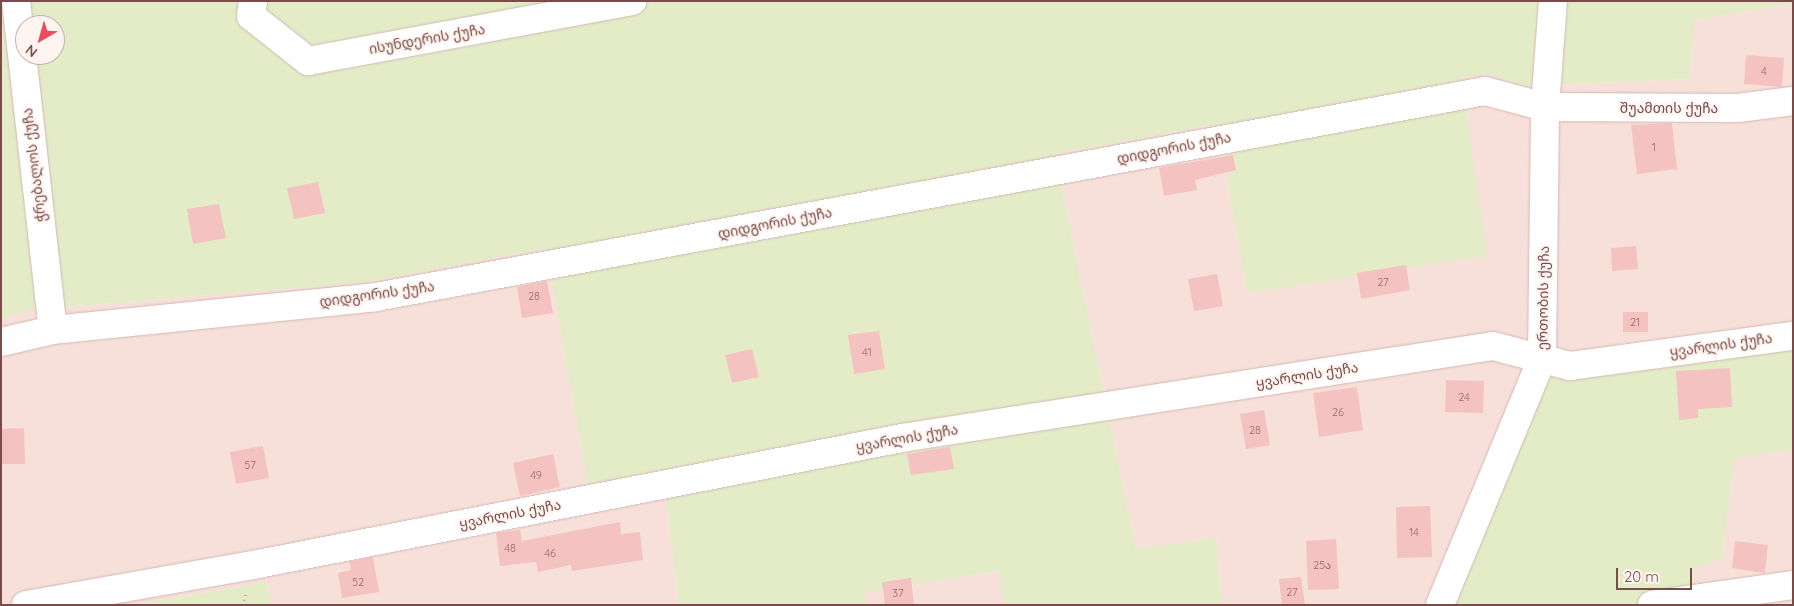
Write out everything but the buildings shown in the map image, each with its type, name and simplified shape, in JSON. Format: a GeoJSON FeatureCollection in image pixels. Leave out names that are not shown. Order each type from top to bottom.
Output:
{"type":"FeatureCollection","features":[{"type":"Feature","properties":{"kind":"street","name":"ჭრებალოს ქუჩა"},"geometry":{"type":"LineString","coordinates":[[16,1],[53,330]]}},
{"type":"Feature","properties":{"kind":"street","name":"ისუნდერის ქუჩა"},"geometry":{"type":"LineString","coordinates":[[253,1],[251,16],[308,61],[632,1]]}},
{"type":"Feature","properties":{"kind":"street","name":"ერთობის ქუჩა"},"geometry":{"type":"LineString","coordinates":[[1440,605],[1542,359],[1545,107],[1553,1]]}},
{"type":"Feature","properties":{"kind":"street","name":"დიდგორის ქუჩა"},"geometry":{"type":"LineString","coordinates":[[1,342],[53,330],[376,297],[1485,91],[1545,107]]}},
{"type":"Feature","properties":{"kind":"street","name":"შუამთის ქუჩა"},"geometry":{"type":"LineString","coordinates":[[1545,107],[1738,108],[1793,101]]}},
{"type":"Feature","properties":{"kind":"street","name":"ყვარლის ქუჩა"},"geometry":{"type":"LineString","coordinates":[[26,605],[258,564],[902,438],[1493,346],[1570,366],[1793,336]]}},
{"type":"Feature","properties":{"kind":"street"},"geometry":{"type":"LineString","coordinates":[[1652,605],[1793,585]]}},
{"type":"Feature","properties":{"kind":"shaded area"},"geometry":{"type":"Polygon","coordinates":[[[1793,4],[1793,345],[1445,605],[1222,605],[1216,538],[1136,549],[1055,154],[1217,124],[1247,293],[1486,256],[1462,78],[1487,74],[1528,86],[1689,79],[1695,20],[1793,4]]]}},
{"type":"Feature","properties":{"kind":"shaded area"},"geometry":{"type":"Polygon","coordinates":[[[546,248],[589,492],[663,479],[679,605],[271,605],[267,582],[134,605],[1,605],[1,319],[30,310],[367,282],[546,248]]]}},
{"type":"Feature","properties":{"kind":"shaded area"},"geometry":{"type":"Polygon","coordinates":[[[1793,450],[1793,605],[1691,605],[1694,568],[1722,558],[1735,459],[1793,450]]]}},
{"type":"Feature","properties":{"kind":"shaded area"},"geometry":{"type":"Polygon","coordinates":[[[1000,571],[1004,605],[867,605],[864,592],[1000,571]]]}},
{"type":"Feature","properties":{"kind":"green space"},"geometry":{"type":"Polygon","coordinates":[[[1,1],[1793,1],[1793,4],[1695,20],[1689,79],[1528,86],[1487,74],[1462,78],[1487,256],[1247,293],[1217,124],[1055,154],[1136,549],[1216,538],[1222,605],[1004,605],[999,571],[865,592],[867,605],[679,605],[663,479],[589,492],[546,248],[367,282],[30,310],[1,319],[1,1]]]}},
{"type":"Feature","properties":{"kind":"green space"},"geometry":{"type":"Polygon","coordinates":[[[1793,345],[1793,450],[1735,459],[1722,558],[1694,568],[1691,605],[1445,605],[1535,376],[1793,345]]]}},
{"type":"Feature","properties":{"kind":"green space"},"geometry":{"type":"Polygon","coordinates":[[[267,582],[271,605],[134,605],[267,582]]]}}]}
